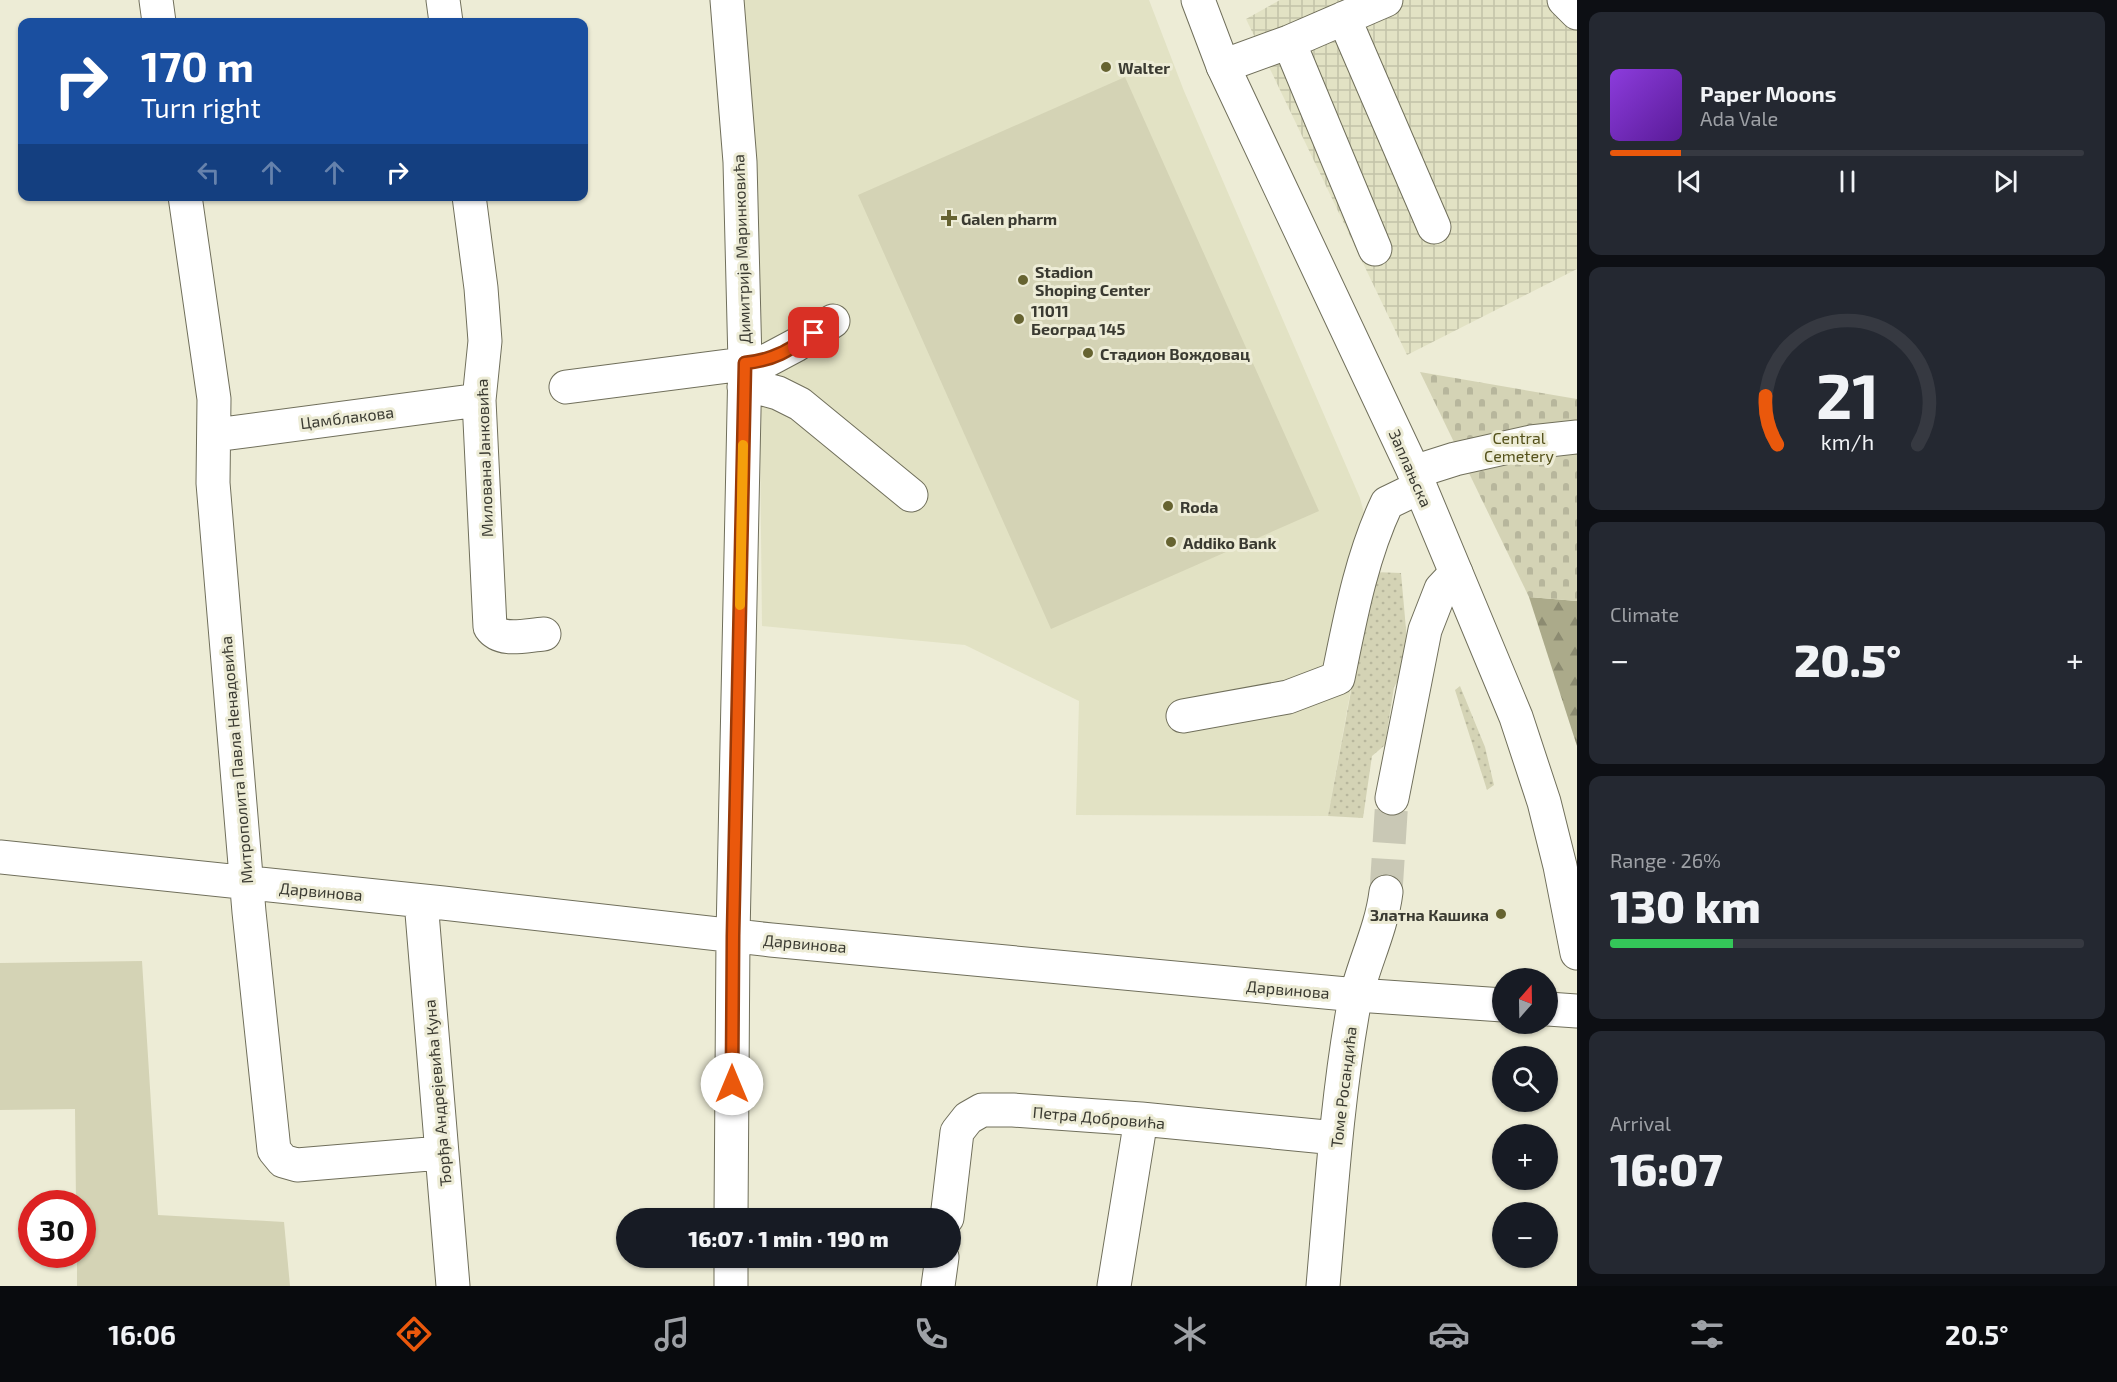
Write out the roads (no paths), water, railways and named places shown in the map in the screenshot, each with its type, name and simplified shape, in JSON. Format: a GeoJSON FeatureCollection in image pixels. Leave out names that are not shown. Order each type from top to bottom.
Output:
{"type":"FeatureCollection","features":[{"type":"Feature","properties":{"kind":"street"},"geometry":{"type":"LineString","coordinates":[[156,0],[158,18]]}},
{"type":"Feature","properties":{"kind":"street"},"geometry":{"type":"LineString","coordinates":[[443,0],[445,18]]}},
{"type":"Feature","properties":{"kind":"street","name":"Димитрија Маринковића"},"geometry":{"type":"LineString","coordinates":[[727,0],[740,162],[744,375],[733,936],[731,1208]]}},
{"type":"Feature","properties":{"kind":"street","name":"Заплањска"},"geometry":{"type":"LineString","coordinates":[[1198,0],[1223,66],[1417,480],[1516,717],[1544,802],[1560,866],[1577,952]]}},
{"type":"Feature","properties":{"kind":"street"},"geometry":{"type":"LineString","coordinates":[[1223,66],[1289,42],[1386,0]]}},
{"type":"Feature","properties":{"kind":"street"},"geometry":{"type":"LineString","coordinates":[[1564,0],[1577,13]]}},
{"type":"Feature","properties":{"kind":"street"},"geometry":{"type":"LineString","coordinates":[[1344,18],[1434,227]]}},
{"type":"Feature","properties":{"kind":"street"},"geometry":{"type":"LineString","coordinates":[[1289,42],[1375,249]]}},
{"type":"Feature","properties":{"kind":"street","name":"Митрополита Павла Ненадовића"},"geometry":{"type":"LineString","coordinates":[[186,201],[212,378],[215,435],[213,483],[247,884],[274,1150],[283,1161],[297,1165],[441,1153]]}},
{"type":"Feature","properties":{"kind":"street","name":"Милована Јанковића"},"geometry":{"type":"LineString","coordinates":[[470,201],[485,341],[479,400],[490,627],[502,637],[544,634]]}},
{"type":"Feature","properties":{"kind":"street"},"geometry":{"type":"LineString","coordinates":[[566,387],[744,375],[833,321]]}},
{"type":"Feature","properties":{"kind":"street"},"geometry":{"type":"LineString","coordinates":[[744,375],[763,389],[778,393],[800,404],[911,495]]}},
{"type":"Feature","properties":{"kind":"street","name":"Цамблакова"},"geometry":{"type":"LineString","coordinates":[[215,435],[479,400]]}},
{"type":"Feature","properties":{"kind":"street"},"geometry":{"type":"LineString","coordinates":[[1183,716],[1288,697],[1338,678],[1357,589],[1378,522],[1387,503],[1417,480],[1455,459],[1531,442],[1577,437]]}},
{"type":"Feature","properties":{"kind":"street"},"geometry":{"type":"LineString","coordinates":[[1392,798],[1425,630],[1441,589],[1456,573]]}},
{"type":"Feature","properties":{"kind":"street","name":"Дарвинова"},"geometry":{"type":"LineString","coordinates":[[0,857],[733,936],[1357,995],[1492,1004]]}},
{"type":"Feature","properties":{"kind":"street","name":"Томе Росандића"},"geometry":{"type":"LineString","coordinates":[[1323,1286],[1336,1138],[1353,1008],[1381,918],[1386,892]]}},
{"type":"Feature","properties":{"kind":"street","name":"Ђорђа Андрејевића Куна"},"geometry":{"type":"LineString","coordinates":[[421,901],[453,1286]]}},
{"type":"Feature","properties":{"kind":"street"},"geometry":{"type":"LineString","coordinates":[[1558,1010],[1577,1011]]}},
{"type":"Feature","properties":{"kind":"street","name":"Петра Добровића"},"geometry":{"type":"LineString","coordinates":[[948,1208],[957,1132],[968,1118],[982,1110],[1141,1119],[1336,1138]]}},
{"type":"Feature","properties":{"kind":"street"},"geometry":{"type":"LineString","coordinates":[[1114,1286],[1141,1119]]}},
{"type":"Feature","properties":{"kind":"street"},"geometry":{"type":"LineString","coordinates":[[731,1268],[731,1286]]}},
{"type":"Feature","properties":{"kind":"street"},"geometry":{"type":"LineString","coordinates":[[938,1286],[940,1268]]}},
{"type":"Feature","properties":{"kind":"tunnel"},"geometry":{"type":"LineString","coordinates":[[1386,892],[1392,798]]}},
{"type":"Feature","properties":{"kind":"place","name":"Walter"},"geometry":{"type":"Point","coordinates":[1106,67]}},
{"type":"Feature","properties":{"kind":"place","name":"Galen pharm"},"geometry":{"type":"Point","coordinates":[949,218]}},
{"type":"Feature","properties":{"kind":"place","name":"Stadion Shoping Center"},"geometry":{"type":"Point","coordinates":[1023,280]}},
{"type":"Feature","properties":{"kind":"place","name":"11011 Београд 145"},"geometry":{"type":"Point","coordinates":[1019,319]}},
{"type":"Feature","properties":{"kind":"place","name":"Стадион Вождовац"},"geometry":{"type":"Point","coordinates":[1088,353]}},
{"type":"Feature","properties":{"kind":"place","name":"Roda"},"geometry":{"type":"Point","coordinates":[1168,506]}},
{"type":"Feature","properties":{"kind":"place","name":"Addiko Bank"},"geometry":{"type":"Point","coordinates":[1171,542]}},
{"type":"Feature","properties":{"kind":"place","name":"Златна Кашика"},"geometry":{"type":"Point","coordinates":[1501,914]}},
{"type":"Feature","properties":{"kind":"park label","name":"Central Cemetery"},"geometry":{"type":"Point","coordinates":[1519,446]}}]}
